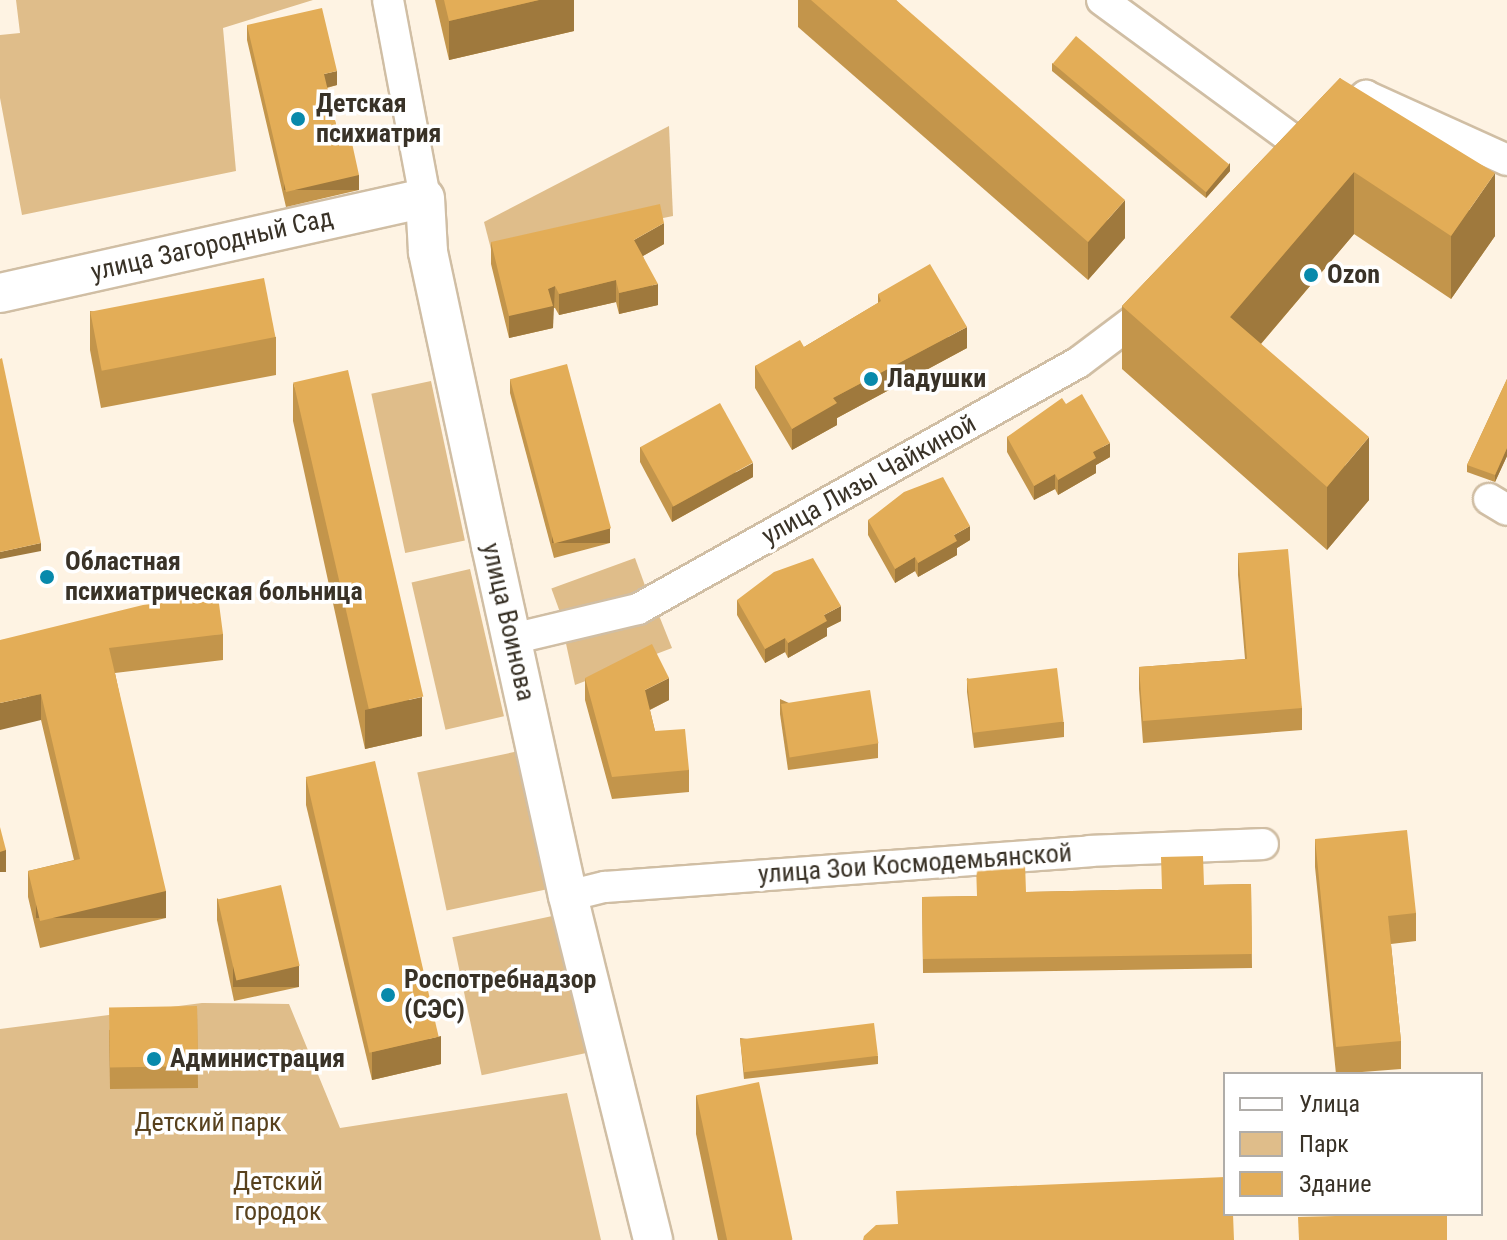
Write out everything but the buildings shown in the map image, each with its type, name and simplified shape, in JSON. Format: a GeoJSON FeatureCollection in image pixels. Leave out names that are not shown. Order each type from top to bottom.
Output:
{"type":"FeatureCollection","features":[{"type":"Feature","properties":{"kind":"street","name":"улица Воинова"},"geometry":{"type":"LineString","coordinates":[[388,0],[425,198],[428,252],[568,896],[653,1240]]}},
{"type":"Feature","properties":{"kind":"street"},"geometry":{"type":"LineString","coordinates":[[1102,0],[1294,158],[1366,96],[1507,160]]}},
{"type":"Feature","properties":{"kind":"street","name":"улица Загородный Сад"},"geometry":{"type":"LineString","coordinates":[[0,293],[425,198]]}},
{"type":"Feature","properties":{"kind":"street","name":"улица Лизы Чайкиной"},"geometry":{"type":"LineString","coordinates":[[512,639],[638,609],[1079,362],[1131,326],[1174,287]]}},
{"type":"Feature","properties":{"kind":"street","name":"улица Зои Космодемьянской"},"geometry":{"type":"LineString","coordinates":[[568,896],[605,887],[1090,851],[1263,844]]}},
{"type":"Feature","properties":{"kind":"green space"},"geometry":{"type":"Polygon","coordinates":[[[16,0],[313,0],[223,28],[236,171],[22,215],[0,98],[0,35],[20,33],[16,0]]]}},
{"type":"Feature","properties":{"kind":"green space"},"geometry":{"type":"Polygon","coordinates":[[[669,126],[673,216],[492,253],[484,222],[669,126]]]}},
{"type":"Feature","properties":{"kind":"green space"},"geometry":{"type":"Polygon","coordinates":[[[431,381],[465,540],[405,553],[371,394],[431,381]]]}},
{"type":"Feature","properties":{"kind":"green space"},"geometry":{"type":"Polygon","coordinates":[[[635,558],[648,594],[564,624],[551,588],[635,558]]]}},
{"type":"Feature","properties":{"kind":"green space"},"geometry":{"type":"Polygon","coordinates":[[[470,569],[504,716],[446,730],[412,582],[470,569]]]}},
{"type":"Feature","properties":{"kind":"green space"},"geometry":{"type":"Polygon","coordinates":[[[658,613],[672,648],[575,685],[565,639],[658,613]]]}},
{"type":"Feature","properties":{"kind":"green space"},"geometry":{"type":"Polygon","coordinates":[[[519,751],[548,889],[447,911],[417,773],[519,751]]]}},
{"type":"Feature","properties":{"kind":"green space"},"geometry":{"type":"Polygon","coordinates":[[[557,915],[586,1053],[482,1075],[452,937],[557,915]]]}},
{"type":"Feature","properties":{"kind":"green space","name":"Детский парк"},"geometry":{"type":"Polygon","coordinates":[[[202,1003],[289,1004],[340,1128],[567,1093],[601,1240],[0,1240],[0,1029],[202,1003]]]}},
{"type":"Feature","properties":{"kind":"place","name":"Детская психиатрия"},"geometry":{"type":"Point","coordinates":[298,119]}},
{"type":"Feature","properties":{"kind":"place","name":"Ozon"},"geometry":{"type":"Point","coordinates":[1311,275]}},
{"type":"Feature","properties":{"kind":"place","name":"Ладушки"},"geometry":{"type":"Point","coordinates":[871,379]}},
{"type":"Feature","properties":{"kind":"place","name":"Областная психиатрическая больница"},"geometry":{"type":"Point","coordinates":[47,577]}},
{"type":"Feature","properties":{"kind":"place","name":"Роспотребнадзор (СЭС)"},"geometry":{"type":"Point","coordinates":[388,995]}},
{"type":"Feature","properties":{"kind":"place","name":"Администрация"},"geometry":{"type":"Point","coordinates":[154,1059]}},
{"type":"Feature","properties":{"kind":"park label","name":"Детский городок"},"geometry":{"type":"Point","coordinates":[278,1197]}}]}
